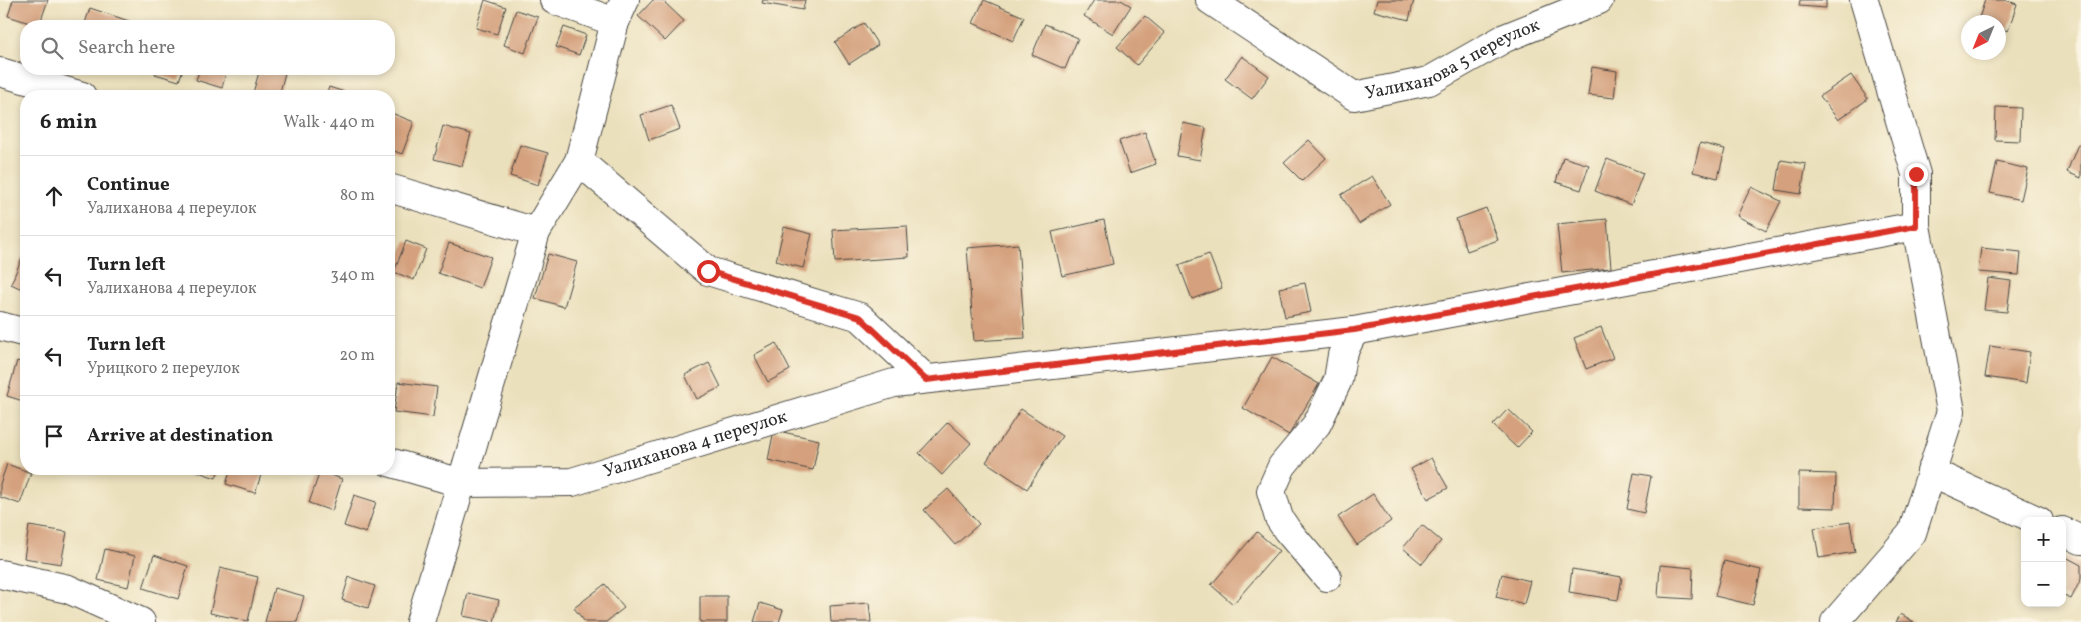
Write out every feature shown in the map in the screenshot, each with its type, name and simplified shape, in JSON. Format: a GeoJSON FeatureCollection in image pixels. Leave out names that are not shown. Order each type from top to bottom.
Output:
{"type":"FeatureCollection","features":[{"type":"Feature","properties":{"kind":"street"},"geometry":{"type":"LineString","coordinates":[[420,622],[536,232],[578,161],[620,11],[554,0]]}},
{"type":"Feature","properties":{"kind":"street","name":"Уалиханова 5 переулок"},"geometry":{"type":"LineString","coordinates":[[1210,0],[1354,96],[1429,81],[1505,38],[1599,0]]}},
{"type":"Feature","properties":{"kind":"street"},"geometry":{"type":"LineString","coordinates":[[1836,622],[1912,534],[1950,411],[1916,226],[1916,174],[1864,0]]}},
{"type":"Feature","properties":{"kind":"street"},"geometry":{"type":"LineString","coordinates":[[0,72],[62,90]]}},
{"type":"Feature","properties":{"kind":"street"},"geometry":{"type":"LineString","coordinates":[[578,161],[708,271],[860,317],[926,380]]}},
{"type":"Feature","properties":{"kind":"street"},"geometry":{"type":"LineString","coordinates":[[395,190],[536,232]]}},
{"type":"Feature","properties":{"kind":"street","name":"Уалиханова 4 переулок"},"geometry":{"type":"LineString","coordinates":[[395,464],[461,483],[572,482],[894,383],[1354,330],[1916,226]]}},
{"type":"Feature","properties":{"kind":"street"},"geometry":{"type":"LineString","coordinates":[[0,326],[20,331]]}},
{"type":"Feature","properties":{"kind":"street"},"geometry":{"type":"LineString","coordinates":[[1328,577],[1279,518],[1271,491],[1282,466],[1317,424],[1338,380],[1342,355],[1354,330]]}},
{"type":"Feature","properties":{"kind":"street"},"geometry":{"type":"LineString","coordinates":[[1931,472],[2030,517]]}},
{"type":"Feature","properties":{"kind":"street"},"geometry":{"type":"LineString","coordinates":[[2066,533],[2081,540]]}},
{"type":"Feature","properties":{"kind":"street"},"geometry":{"type":"LineString","coordinates":[[0,574],[68,589],[141,622]]}},
{"type":"Feature","properties":{"kind":"building"},"geometry":{"type":"Polygon","coordinates":[[[13,0],[48,0],[41,20],[20,20],[8,16],[13,0]]]}},
{"type":"Feature","properties":{"kind":"building"},"geometry":{"type":"Polygon","coordinates":[[[485,0],[506,7],[497,34],[476,28],[485,0]]]}},
{"type":"Feature","properties":{"kind":"building"},"geometry":{"type":"Polygon","coordinates":[[[653,0],[662,0],[684,21],[665,41],[638,16],[653,0]]]}},
{"type":"Feature","properties":{"kind":"building"},"geometry":{"type":"Polygon","coordinates":[[[763,0],[805,0],[803,10],[762,3],[763,0]]]}},
{"type":"Feature","properties":{"kind":"building"},"geometry":{"type":"Polygon","coordinates":[[[984,0],[1024,17],[1013,41],[973,23],[984,0]]]}},
{"type":"Feature","properties":{"kind":"building"},"geometry":{"type":"Polygon","coordinates":[[[1094,0],[1121,0],[1131,6],[1113,34],[1084,16],[1094,0]]]}},
{"type":"Feature","properties":{"kind":"building"},"geometry":{"type":"Polygon","coordinates":[[[1377,0],[1414,0],[1409,20],[1374,11],[1377,0]]]}},
{"type":"Feature","properties":{"kind":"building"},"geometry":{"type":"Polygon","coordinates":[[[1800,0],[1826,0],[1826,8],[1799,6],[1800,0]]]}},
{"type":"Feature","properties":{"kind":"building"},"geometry":{"type":"Polygon","coordinates":[[[1985,0],[2005,0],[2017,4],[2008,31],[2006,30],[2006,15],[1980,15],[1985,0]]]}},
{"type":"Feature","properties":{"kind":"building"},"geometry":{"type":"Polygon","coordinates":[[[90,8],[126,20],[86,20],[90,8]]]}},
{"type":"Feature","properties":{"kind":"building"},"geometry":{"type":"Polygon","coordinates":[[[516,10],[538,17],[525,53],[504,45],[516,10]]]}},
{"type":"Feature","properties":{"kind":"building"},"geometry":{"type":"Polygon","coordinates":[[[1145,16],[1165,33],[1137,65],[1117,47],[1145,16]]]}},
{"type":"Feature","properties":{"kind":"building"},"geometry":{"type":"Polygon","coordinates":[[[864,23],[878,45],[849,64],[835,42],[864,23]]]}},
{"type":"Feature","properties":{"kind":"building"},"geometry":{"type":"Polygon","coordinates":[[[1045,24],[1078,38],[1065,69],[1032,55],[1045,24]]]}},
{"type":"Feature","properties":{"kind":"building"},"geometry":{"type":"Polygon","coordinates":[[[564,27],[586,35],[579,55],[556,47],[564,27]]]}},
{"type":"Feature","properties":{"kind":"building"},"geometry":{"type":"Polygon","coordinates":[[[1242,56],[1269,76],[1252,99],[1225,79],[1242,56]]]}},
{"type":"Feature","properties":{"kind":"building"},"geometry":{"type":"Polygon","coordinates":[[[1592,67],[1617,71],[1614,98],[1588,95],[1592,67]]]}},
{"type":"Feature","properties":{"kind":"building"},"geometry":{"type":"Polygon","coordinates":[[[158,75],[181,75],[179,81],[158,75]]]}},
{"type":"Feature","properties":{"kind":"building"},"geometry":{"type":"Polygon","coordinates":[[[198,75],[225,75],[222,88],[196,80],[198,75]]]}},
{"type":"Feature","properties":{"kind":"building"},"geometry":{"type":"Polygon","coordinates":[[[258,75],[284,75],[281,90],[254,90],[258,75]]]}},
{"type":"Feature","properties":{"kind":"building"},"geometry":{"type":"Polygon","coordinates":[[[1851,75],[1868,99],[1838,120],[1820,96],[1851,75]]]}},
{"type":"Feature","properties":{"kind":"building"},"geometry":{"type":"Polygon","coordinates":[[[671,105],[680,129],[649,140],[641,115],[671,105]]]}},
{"type":"Feature","properties":{"kind":"building"},"geometry":{"type":"Polygon","coordinates":[[[1996,107],[2021,108],[2020,141],[1995,140],[1996,107]]]}},
{"type":"Feature","properties":{"kind":"building"},"geometry":{"type":"Polygon","coordinates":[[[395,114],[414,122],[402,154],[395,151],[395,114]]]}},
{"type":"Feature","properties":{"kind":"building"},"geometry":{"type":"Polygon","coordinates":[[[1183,123],[1206,128],[1200,160],[1177,156],[1183,123]]]}},
{"type":"Feature","properties":{"kind":"building"},"geometry":{"type":"Polygon","coordinates":[[[443,126],[471,134],[462,166],[434,159],[443,126]]]}},
{"type":"Feature","properties":{"kind":"building"},"geometry":{"type":"Polygon","coordinates":[[[1145,132],[1156,164],[1130,173],[1119,141],[1145,132]]]}},
{"type":"Feature","properties":{"kind":"building"},"geometry":{"type":"Polygon","coordinates":[[[1309,140],[1326,158],[1302,181],[1284,163],[1309,140]]]}},
{"type":"Feature","properties":{"kind":"building"},"geometry":{"type":"Polygon","coordinates":[[[1700,143],[1725,149],[1718,178],[1693,172],[1700,143]]]}},
{"type":"Feature","properties":{"kind":"building"},"geometry":{"type":"Polygon","coordinates":[[[2078,144],[2081,145],[2081,178],[2067,172],[2078,144]]]}},
{"type":"Feature","properties":{"kind":"building"},"geometry":{"type":"Polygon","coordinates":[[[520,145],[548,153],[538,185],[510,176],[520,145]]]}},
{"type":"Feature","properties":{"kind":"building"},"geometry":{"type":"Polygon","coordinates":[[[1563,157],[1589,165],[1581,190],[1556,182],[1563,157]]]}},
{"type":"Feature","properties":{"kind":"building"},"geometry":{"type":"Polygon","coordinates":[[[1607,159],[1643,173],[1631,205],[1595,191],[1607,159]]]}},
{"type":"Feature","properties":{"kind":"building"},"geometry":{"type":"Polygon","coordinates":[[[1781,160],[1806,164],[1801,194],[1776,190],[1781,160]]]}},
{"type":"Feature","properties":{"kind":"building"},"geometry":{"type":"Polygon","coordinates":[[[1997,162],[2028,169],[2021,200],[1990,193],[1997,162]]]}},
{"type":"Feature","properties":{"kind":"building"},"geometry":{"type":"Polygon","coordinates":[[[1372,176],[1390,204],[1359,224],[1341,195],[1372,176]]]}},
{"type":"Feature","properties":{"kind":"building"},"geometry":{"type":"Polygon","coordinates":[[[1751,187],[1781,201],[1766,231],[1737,216],[1751,187]]]}},
{"type":"Feature","properties":{"kind":"building"},"geometry":{"type":"Polygon","coordinates":[[[1486,208],[1498,240],[1467,251],[1456,219],[1486,208]]]}},
{"type":"Feature","properties":{"kind":"building"},"geometry":{"type":"Polygon","coordinates":[[[1607,219],[1611,268],[1562,273],[1557,224],[1607,219]]]}},
{"type":"Feature","properties":{"kind":"building"},"geometry":{"type":"Polygon","coordinates":[[[1104,220],[1113,264],[1062,276],[1052,232],[1104,220]]]}},
{"type":"Feature","properties":{"kind":"building"},"geometry":{"type":"Polygon","coordinates":[[[907,226],[909,257],[835,262],[833,230],[907,226]]]}},
{"type":"Feature","properties":{"kind":"building"},"geometry":{"type":"Polygon","coordinates":[[[784,227],[812,234],[803,268],[776,261],[784,227]]]}},
{"type":"Feature","properties":{"kind":"building"},"geometry":{"type":"Polygon","coordinates":[[[406,241],[426,249],[414,280],[395,272],[406,241]]]}},
{"type":"Feature","properties":{"kind":"building"},"geometry":{"type":"Polygon","coordinates":[[[449,243],[491,257],[480,288],[438,273],[449,243]]]}},
{"type":"Feature","properties":{"kind":"building"},"geometry":{"type":"Polygon","coordinates":[[[1018,244],[1025,338],[974,341],[967,248],[1018,244]]]}},
{"type":"Feature","properties":{"kind":"building"},"geometry":{"type":"Polygon","coordinates":[[[1981,248],[2021,252],[2019,275],[1978,272],[1981,248]]]}},
{"type":"Feature","properties":{"kind":"building"},"geometry":{"type":"Polygon","coordinates":[[[548,254],[577,262],[564,307],[535,298],[548,254]]]}},
{"type":"Feature","properties":{"kind":"building"},"geometry":{"type":"Polygon","coordinates":[[[1209,254],[1222,288],[1192,299],[1179,265],[1209,254]]]}},
{"type":"Feature","properties":{"kind":"building"},"geometry":{"type":"Polygon","coordinates":[[[20,262],[20,288],[11,284],[20,262]]]}},
{"type":"Feature","properties":{"kind":"building"},"geometry":{"type":"Polygon","coordinates":[[[1988,278],[2011,281],[2007,312],[1984,310],[1988,278]]]}},
{"type":"Feature","properties":{"kind":"building"},"geometry":{"type":"Polygon","coordinates":[[[1305,283],[1311,312],[1285,317],[1279,288],[1305,283]]]}},
{"type":"Feature","properties":{"kind":"building"},"geometry":{"type":"Polygon","coordinates":[[[1601,327],[1613,358],[1586,369],[1574,338],[1601,327]]]}},
{"type":"Feature","properties":{"kind":"building"},"geometry":{"type":"Polygon","coordinates":[[[776,343],[790,370],[768,382],[754,355],[776,343]]]}},
{"type":"Feature","properties":{"kind":"building"},"geometry":{"type":"Polygon","coordinates":[[[1990,346],[2030,352],[2026,383],[1985,377],[1990,346]]]}},
{"type":"Feature","properties":{"kind":"building"},"geometry":{"type":"Polygon","coordinates":[[[1272,357],[1319,384],[1289,435],[1243,408],[1272,357]]]}},
{"type":"Feature","properties":{"kind":"building"},"geometry":{"type":"Polygon","coordinates":[[[17,361],[20,362],[20,400],[7,396],[17,361]]]}},
{"type":"Feature","properties":{"kind":"building"},"geometry":{"type":"Polygon","coordinates":[[[709,363],[721,387],[697,399],[685,375],[709,363]]]}},
{"type":"Feature","properties":{"kind":"building"},"geometry":{"type":"Polygon","coordinates":[[[398,382],[437,387],[433,417],[395,412],[398,382]]]}},
{"type":"Feature","properties":{"kind":"building"},"geometry":{"type":"Polygon","coordinates":[[[1021,409],[1062,436],[1027,489],[986,462],[1021,409]]]}},
{"type":"Feature","properties":{"kind":"building"},"geometry":{"type":"Polygon","coordinates":[[[1508,409],[1532,432],[1517,448],[1493,425],[1508,409]]]}},
{"type":"Feature","properties":{"kind":"building"},"geometry":{"type":"Polygon","coordinates":[[[948,422],[971,443],[942,475],[919,453],[948,422]]]}},
{"type":"Feature","properties":{"kind":"building"},"geometry":{"type":"Polygon","coordinates":[[[774,430],[819,440],[813,470],[768,460],[774,430]]]}},
{"type":"Feature","properties":{"kind":"building"},"geometry":{"type":"Polygon","coordinates":[[[1431,458],[1448,488],[1428,499],[1411,469],[1431,458]]]}},
{"type":"Feature","properties":{"kind":"building"},"geometry":{"type":"Polygon","coordinates":[[[7,464],[20,469],[20,475],[30,475],[20,504],[0,497],[0,484],[7,464]]]}},
{"type":"Feature","properties":{"kind":"building"},"geometry":{"type":"Polygon","coordinates":[[[1634,473],[1651,476],[1644,513],[1627,509],[1634,473]]]}},
{"type":"Feature","properties":{"kind":"building"},"geometry":{"type":"Polygon","coordinates":[[[1799,473],[1836,474],[1835,508],[1799,507],[1799,473]]]}},
{"type":"Feature","properties":{"kind":"building"},"geometry":{"type":"Polygon","coordinates":[[[229,475],[261,475],[255,493],[226,484],[229,475]]]}},
{"type":"Feature","properties":{"kind":"building"},"geometry":{"type":"Polygon","coordinates":[[[319,475],[331,475],[342,479],[332,511],[309,503],[319,475]]]}},
{"type":"Feature","properties":{"kind":"building"},"geometry":{"type":"Polygon","coordinates":[[[948,489],[979,524],[955,545],[924,510],[948,489]]]}},
{"type":"Feature","properties":{"kind":"building"},"geometry":{"type":"Polygon","coordinates":[[[1373,494],[1391,521],[1357,545],[1338,517],[1373,494]]]}},
{"type":"Feature","properties":{"kind":"building"},"geometry":{"type":"Polygon","coordinates":[[[354,495],[376,502],[366,533],[344,526],[354,495]]]}},
{"type":"Feature","properties":{"kind":"building"},"geometry":{"type":"Polygon","coordinates":[[[1850,522],[1855,552],[1819,558],[1814,528],[1850,522]]]}},
{"type":"Feature","properties":{"kind":"building"},"geometry":{"type":"Polygon","coordinates":[[[1422,525],[1441,541],[1422,564],[1403,548],[1422,525]]]}},
{"type":"Feature","properties":{"kind":"building"},"geometry":{"type":"Polygon","coordinates":[[[29,526],[67,532],[61,564],[24,558],[29,526]]]}},
{"type":"Feature","properties":{"kind":"building"},"geometry":{"type":"Polygon","coordinates":[[[1257,532],[1279,551],[1233,604],[1211,585],[1257,532]]]}},
{"type":"Feature","properties":{"kind":"building"},"geometry":{"type":"Polygon","coordinates":[[[105,549],[135,556],[128,587],[98,580],[105,549]]]}},
{"type":"Feature","properties":{"kind":"building"},"geometry":{"type":"Polygon","coordinates":[[[154,555],[188,566],[178,599],[143,588],[154,555]]]}},
{"type":"Feature","properties":{"kind":"building"},"geometry":{"type":"Polygon","coordinates":[[[2066,557],[2081,565],[2081,579],[2071,599],[2066,597],[2066,557]]]}},
{"type":"Feature","properties":{"kind":"building"},"geometry":{"type":"Polygon","coordinates":[[[1724,561],[1761,570],[1753,605],[1715,596],[1724,561]]]}},
{"type":"Feature","properties":{"kind":"building"},"geometry":{"type":"Polygon","coordinates":[[[1660,565],[1693,568],[1692,599],[1658,597],[1660,565]]]}},
{"type":"Feature","properties":{"kind":"building"},"geometry":{"type":"Polygon","coordinates":[[[220,568],[258,577],[248,621],[210,613],[220,568]]]}},
{"type":"Feature","properties":{"kind":"building"},"geometry":{"type":"Polygon","coordinates":[[[1572,569],[1622,577],[1618,600],[1569,592],[1572,569]]]}},
{"type":"Feature","properties":{"kind":"building"},"geometry":{"type":"Polygon","coordinates":[[[1502,574],[1530,581],[1524,604],[1496,597],[1502,574]]]}},
{"type":"Feature","properties":{"kind":"building"},"geometry":{"type":"Polygon","coordinates":[[[349,577],[375,586],[368,608],[342,600],[349,577]]]}},
{"type":"Feature","properties":{"kind":"building"},"geometry":{"type":"Polygon","coordinates":[[[605,584],[624,608],[606,622],[585,622],[574,608],[605,584]]]}},
{"type":"Feature","properties":{"kind":"building"},"geometry":{"type":"Polygon","coordinates":[[[274,588],[304,596],[297,622],[265,622],[274,588]]]}},
{"type":"Feature","properties":{"kind":"building"},"geometry":{"type":"Polygon","coordinates":[[[468,593],[499,600],[494,622],[463,616],[468,593]]]}},
{"type":"Feature","properties":{"kind":"building"},"geometry":{"type":"Polygon","coordinates":[[[700,596],[727,596],[727,622],[700,622],[700,596]]]}},
{"type":"Feature","properties":{"kind":"building"},"geometry":{"type":"Polygon","coordinates":[[[760,603],[783,610],[779,622],[754,622],[760,603]]]}},
{"type":"Feature","properties":{"kind":"building"},"geometry":{"type":"Polygon","coordinates":[[[869,603],[871,622],[831,622],[830,606],[869,603]]]}},
{"type":"Feature","properties":{"kind":"building"},"geometry":{"type":"Polygon","coordinates":[[[1901,614],[1914,622],[1896,622],[1901,614]]]}},
{"type":"Feature","properties":{"kind":"route"},"geometry":{"type":"LineString","coordinates":[[708,271],[860,317],[926,380],[1354,330],[1916,226],[1916,174]]}}]}
